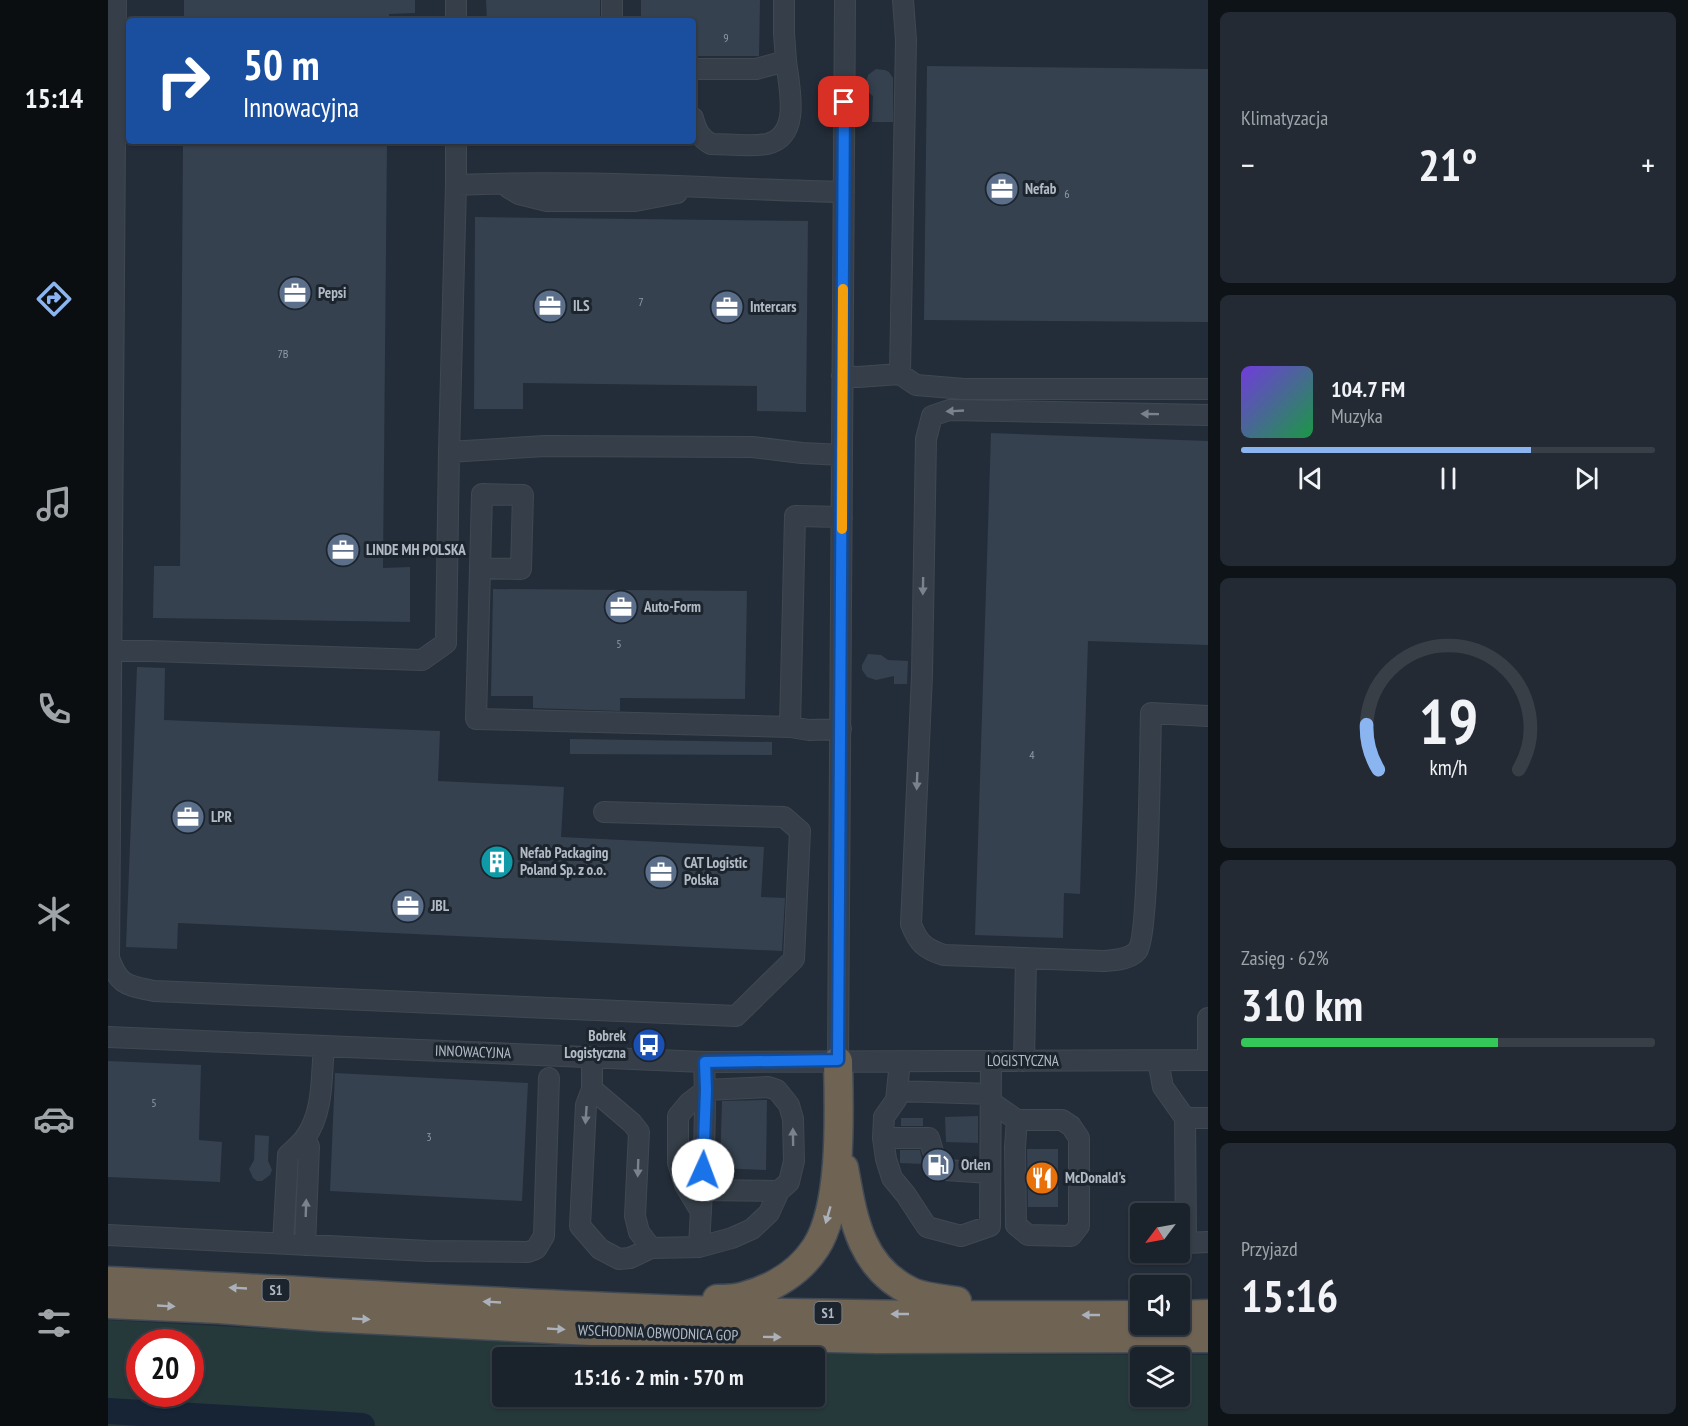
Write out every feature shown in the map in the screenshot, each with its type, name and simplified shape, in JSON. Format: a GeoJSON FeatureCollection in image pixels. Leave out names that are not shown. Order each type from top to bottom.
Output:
{"type":"FeatureCollection","features":[{"type":"Feature","properties":{"kind":"highway"},"geometry":{"type":"LineString","coordinates":[[614,1308],[743,1297],[785,1279],[816,1247],[831,1206],[839,1137],[838,1060]]}},
{"type":"Feature","properties":{"kind":"highway"},"geometry":{"type":"LineString","coordinates":[[839,1137],[853,1215],[867,1252],[882,1271],[913,1293],[1042,1316]]}},
{"type":"Feature","properties":{"kind":"highway","name":"WSCHODNIA OBWODNICA GOP"},"geometry":{"type":"LineString","coordinates":[[108,1281],[614,1308],[762,1313],[1130,1315]]}},
{"type":"Feature","properties":{"kind":"highway","name":"WSCHODNIA OBWODNICA GOP"},"geometry":{"type":"LineString","coordinates":[[108,1304],[649,1334],[876,1339],[1208,1338]]}},
{"type":"Feature","properties":{"kind":"highway"},"geometry":{"type":"LineString","coordinates":[[1190,1315],[1208,1314]]}},
{"type":"Feature","properties":{"kind":"street"},"geometry":{"type":"LineString","coordinates":[[116,0],[108,958],[114,973],[126,985],[154,991],[736,1016],[794,959],[800,831],[784,817],[604,812]]}},
{"type":"Feature","properties":{"kind":"street"},"geometry":{"type":"LineString","coordinates":[[456,0],[456,18]]}},
{"type":"Feature","properties":{"kind":"street"},"geometry":{"type":"LineString","coordinates":[[612,0],[612,18]]}},
{"type":"Feature","properties":{"kind":"street"},"geometry":{"type":"LineString","coordinates":[[696,126],[704,140],[711,144],[766,144],[784,134],[788,127],[791,108],[784,33],[784,0]]}},
{"type":"Feature","properties":{"kind":"street"},"geometry":{"type":"LineString","coordinates":[[838,1060],[846,0]]}},
{"type":"Feature","properties":{"kind":"street"},"geometry":{"type":"LineString","coordinates":[[900,374],[905,0]]}},
{"type":"Feature","properties":{"kind":"street"},"geometry":{"type":"LineString","coordinates":[[696,69],[756,69],[786,62]]}},
{"type":"Feature","properties":{"kind":"street"},"geometry":{"type":"LineString","coordinates":[[111,651],[422,660],[447,643],[456,144]]}},
{"type":"Feature","properties":{"kind":"street"},"geometry":{"type":"LineString","coordinates":[[456,185],[499,183],[672,185],[844,192]]}},
{"type":"Feature","properties":{"kind":"street"},"geometry":{"type":"LineString","coordinates":[[842,376],[900,374],[916,385],[964,388],[1208,389]]}},
{"type":"Feature","properties":{"kind":"street"},"geometry":{"type":"LineString","coordinates":[[1208,416],[949,410],[932,416],[926,439],[921,675],[911,924],[916,937],[930,951],[945,955],[1103,961],[1126,958],[1138,950],[1142,939],[1146,897],[1151,713],[1208,716]]}},
{"type":"Feature","properties":{"kind":"street"},"geometry":{"type":"LineString","coordinates":[[449,452],[545,446],[752,447],[842,455]]}},
{"type":"Feature","properties":{"kind":"street"},"geometry":{"type":"LineString","coordinates":[[790,727],[795,516],[842,517]]}},
{"type":"Feature","properties":{"kind":"street"},"geometry":{"type":"LineString","coordinates":[[480,568],[476,719],[790,727],[809,730],[841,729]]}},
{"type":"Feature","properties":{"kind":"street"},"geometry":{"type":"LineString","coordinates":[[1024,1061],[1026,958]]}},
{"type":"Feature","properties":{"kind":"street"},"geometry":{"type":"LineString","coordinates":[[1208,1018],[1208,1060]]}},
{"type":"Feature","properties":{"kind":"street","name":"INNOWACYJNA"},"geometry":{"type":"LineString","coordinates":[[108,1037],[705,1062],[838,1060]]}},
{"type":"Feature","properties":{"kind":"street"},"geometry":{"type":"LineString","coordinates":[[283,1244],[288,1155],[305,1138],[320,1103],[324,1047]]}},
{"type":"Feature","properties":{"kind":"street"},"geometry":{"type":"LineString","coordinates":[[592,1057],[592,1089],[586,1105],[580,1226],[600,1249],[619,1259],[651,1248],[699,1247],[732,1238],[752,1229],[769,1213],[780,1191],[789,1182],[794,1161],[793,1119],[789,1105],[777,1090],[768,1088],[706,1090],[678,1116],[678,1163],[685,1185],[701,1212]]}},
{"type":"Feature","properties":{"kind":"street","name":"LOGISTYCZNA"},"geometry":{"type":"LineString","coordinates":[[838,1060],[900,1062],[1208,1060]]}},
{"type":"Feature","properties":{"kind":"street"},"geometry":{"type":"LineString","coordinates":[[990,1226],[991,1061]]}},
{"type":"Feature","properties":{"kind":"street"},"geometry":{"type":"LineString","coordinates":[[1158,1061],[1163,1087],[1185,1118],[1186,1243],[1208,1242]]}},
{"type":"Feature","properties":{"kind":"street"},"geometry":{"type":"LineString","coordinates":[[699,1247],[706,1090],[705,1062]]}},
{"type":"Feature","properties":{"kind":"street"},"geometry":{"type":"LineString","coordinates":[[898,1091],[991,1098],[1017,1120],[1062,1120],[1071,1126],[1079,1138],[1079,1182],[1078,1226],[1071,1236],[1028,1235],[1016,1225],[990,1226],[961,1236],[927,1227],[892,1178],[886,1159],[883,1138],[884,1117],[896,1100],[900,1062]]}},
{"type":"Feature","properties":{"kind":"street"},"geometry":{"type":"LineString","coordinates":[[108,1235],[448,1252],[528,1252],[536,1249],[544,1236],[549,1078]]}},
{"type":"Feature","properties":{"kind":"street"},"geometry":{"type":"LineString","coordinates":[[592,1089],[632,1123],[639,1132],[635,1216],[639,1232],[651,1248]]}},
{"type":"Feature","properties":{"kind":"street"},"geometry":{"type":"LineString","coordinates":[[1185,1118],[1208,1118]]}},
{"type":"Feature","properties":{"kind":"street"},"geometry":{"type":"LineString","coordinates":[[1016,1225],[1017,1120]]}},
{"type":"Feature","properties":{"kind":"street"},"geometry":{"type":"LineString","coordinates":[[305,1138],[309,1147],[305,1245]]}},
{"type":"Feature","properties":{"kind":"street"},"geometry":{"type":"LineString","coordinates":[[883,1138],[929,1138],[934,1155],[946,1170],[989,1173]]}},
{"type":"Feature","properties":{"kind":"street"},"geometry":{"type":"LineString","coordinates":[[702,1190],[780,1191]]}},
{"type":"Feature","properties":{"kind":"shaded area"},"geometry":{"type":"Polygon","coordinates":[[[108,1320],[596,1347],[492,1347],[492,1407],[825,1407],[825,1353],[1130,1355],[1130,1407],[1190,1407],[1190,1355],[1208,1355],[1208,1426],[108,1426],[108,1320]]]}},
{"type":"Feature","properties":{"kind":"building"},"geometry":{"type":"Polygon","coordinates":[[[184,0],[415,0],[415,13],[389,14],[389,18],[184,18],[184,0]]]}},
{"type":"Feature","properties":{"kind":"building"},"geometry":{"type":"Polygon","coordinates":[[[486,0],[600,0],[600,18],[487,18],[486,0]]]}},
{"type":"Feature","properties":{"kind":"building"},"geometry":{"type":"Polygon","coordinates":[[[641,0],[760,0],[759,56],[696,56],[696,18],[641,18],[641,0]]]}},
{"type":"Feature","properties":{"kind":"building"},"geometry":{"type":"Polygon","coordinates":[[[927,66],[1208,69],[1208,322],[924,320],[927,66]]]}},
{"type":"Feature","properties":{"kind":"building"},"geometry":{"type":"Polygon","coordinates":[[[876,69],[889,72],[893,78],[893,122],[872,122],[873,96],[869,93],[866,84],[868,75],[876,69]]]}},
{"type":"Feature","properties":{"kind":"building"},"geometry":{"type":"Polygon","coordinates":[[[183,144],[387,144],[383,568],[410,567],[410,622],[153,618],[154,566],[180,566],[183,144]]]}},
{"type":"Feature","properties":{"kind":"building"},"geometry":{"type":"Polygon","coordinates":[[[475,217],[808,221],[806,412],[757,411],[757,386],[523,383],[523,409],[474,409],[475,217]]]}},
{"type":"Feature","properties":{"kind":"building"},"geometry":{"type":"Polygon","coordinates":[[[991,433],[1208,441],[1208,645],[1088,641],[1080,894],[1064,893],[1063,938],[975,935],[991,433]]]}},
{"type":"Feature","properties":{"kind":"building"},"geometry":{"type":"Polygon","coordinates":[[[493,589],[747,591],[745,699],[620,698],[620,711],[533,708],[533,696],[491,696],[493,589]]]}},
{"type":"Feature","properties":{"kind":"building"},"geometry":{"type":"Polygon","coordinates":[[[868,654],[881,655],[888,660],[908,661],[907,684],[894,684],[894,676],[876,680],[867,677],[862,670],[862,665],[868,654]]]}},
{"type":"Feature","properties":{"kind":"building"},"geometry":{"type":"Polygon","coordinates":[[[137,667],[165,668],[164,720],[440,731],[438,781],[564,787],[561,837],[764,847],[761,897],[785,898],[782,951],[178,923],[177,949],[126,947],[137,667]]]}},
{"type":"Feature","properties":{"kind":"building"},"geometry":{"type":"Polygon","coordinates":[[[570,739],[772,742],[772,755],[570,754],[570,739]]]}},
{"type":"Feature","properties":{"kind":"building"},"geometry":{"type":"Polygon","coordinates":[[[108,1061],[201,1065],[199,1140],[222,1142],[220,1182],[108,1177],[108,1061]]]}},
{"type":"Feature","properties":{"kind":"building"},"geometry":{"type":"Polygon","coordinates":[[[335,1073],[528,1083],[522,1201],[330,1191],[335,1073]]]}},
{"type":"Feature","properties":{"kind":"building"},"geometry":{"type":"Polygon","coordinates":[[[767,1100],[766,1170],[720,1168],[722,1101],[767,1100]]]}},
{"type":"Feature","properties":{"kind":"building"},"geometry":{"type":"Polygon","coordinates":[[[978,1116],[978,1143],[946,1142],[945,1117],[978,1116]]]}},
{"type":"Feature","properties":{"kind":"building"},"geometry":{"type":"Polygon","coordinates":[[[901,1118],[923,1118],[923,1126],[901,1126],[901,1118]]]}},
{"type":"Feature","properties":{"kind":"building"},"geometry":{"type":"Polygon","coordinates":[[[255,1135],[269,1136],[268,1161],[272,1170],[270,1175],[262,1181],[253,1178],[249,1169],[254,1160],[255,1135]]]}},
{"type":"Feature","properties":{"kind":"building","name":"McDonald's"},"geometry":{"type":"Polygon","coordinates":[[[1027,1149],[1058,1149],[1058,1207],[1028,1207],[1027,1149]]]}},
{"type":"Feature","properties":{"kind":"building"},"geometry":{"type":"Polygon","coordinates":[[[900,1150],[920,1150],[923,1164],[900,1163],[900,1150]]]}},
{"type":"Feature","properties":{"kind":"waterway"},"geometry":{"type":"LineString","coordinates":[[108,1411],[362,1426]]}},
{"type":"Feature","properties":{"kind":"slow traffic"},"geometry":{"type":"LineString","coordinates":[[842,529],[843,289]]}},
{"type":"Feature","properties":{"kind":"place","name":"Nefab"},"geometry":{"type":"Point","coordinates":[1002,189]}},
{"type":"Feature","properties":{"kind":"place","name":"Pepsi"},"geometry":{"type":"Point","coordinates":[295,293]}},
{"type":"Feature","properties":{"kind":"place","name":"ILS"},"geometry":{"type":"Point","coordinates":[550,306]}},
{"type":"Feature","properties":{"kind":"place","name":"Intercars"},"geometry":{"type":"Point","coordinates":[727,307]}},
{"type":"Feature","properties":{"kind":"place","name":"LINDE MH POLSKA"},"geometry":{"type":"Point","coordinates":[343,550]}},
{"type":"Feature","properties":{"kind":"place","name":"Auto-Form"},"geometry":{"type":"Point","coordinates":[621,607]}},
{"type":"Feature","properties":{"kind":"place","name":"LPR"},"geometry":{"type":"Point","coordinates":[188,817]}},
{"type":"Feature","properties":{"kind":"place","name":"Nefab Packaging Poland Sp. z o.o."},"geometry":{"type":"Point","coordinates":[497,862]}},
{"type":"Feature","properties":{"kind":"place","name":"CAT Logistic Polska"},"geometry":{"type":"Point","coordinates":[661,872]}},
{"type":"Feature","properties":{"kind":"place","name":"JBL"},"geometry":{"type":"Point","coordinates":[408,906]}},
{"type":"Feature","properties":{"kind":"place","name":"Bobrek Logistyczna"},"geometry":{"type":"Point","coordinates":[649,1045]}},
{"type":"Feature","properties":{"kind":"place","name":"Orlen"},"geometry":{"type":"Point","coordinates":[938,1165]}},
{"type":"Feature","properties":{"kind":"place","name":"McDonald's"},"geometry":{"type":"Point","coordinates":[1042,1178]}},
{"type":"Feature","properties":{"kind":"route"},"geometry":{"type":"LineString","coordinates":[[703,1170],[705,1062],[838,1060],[844,102]]}}]}
